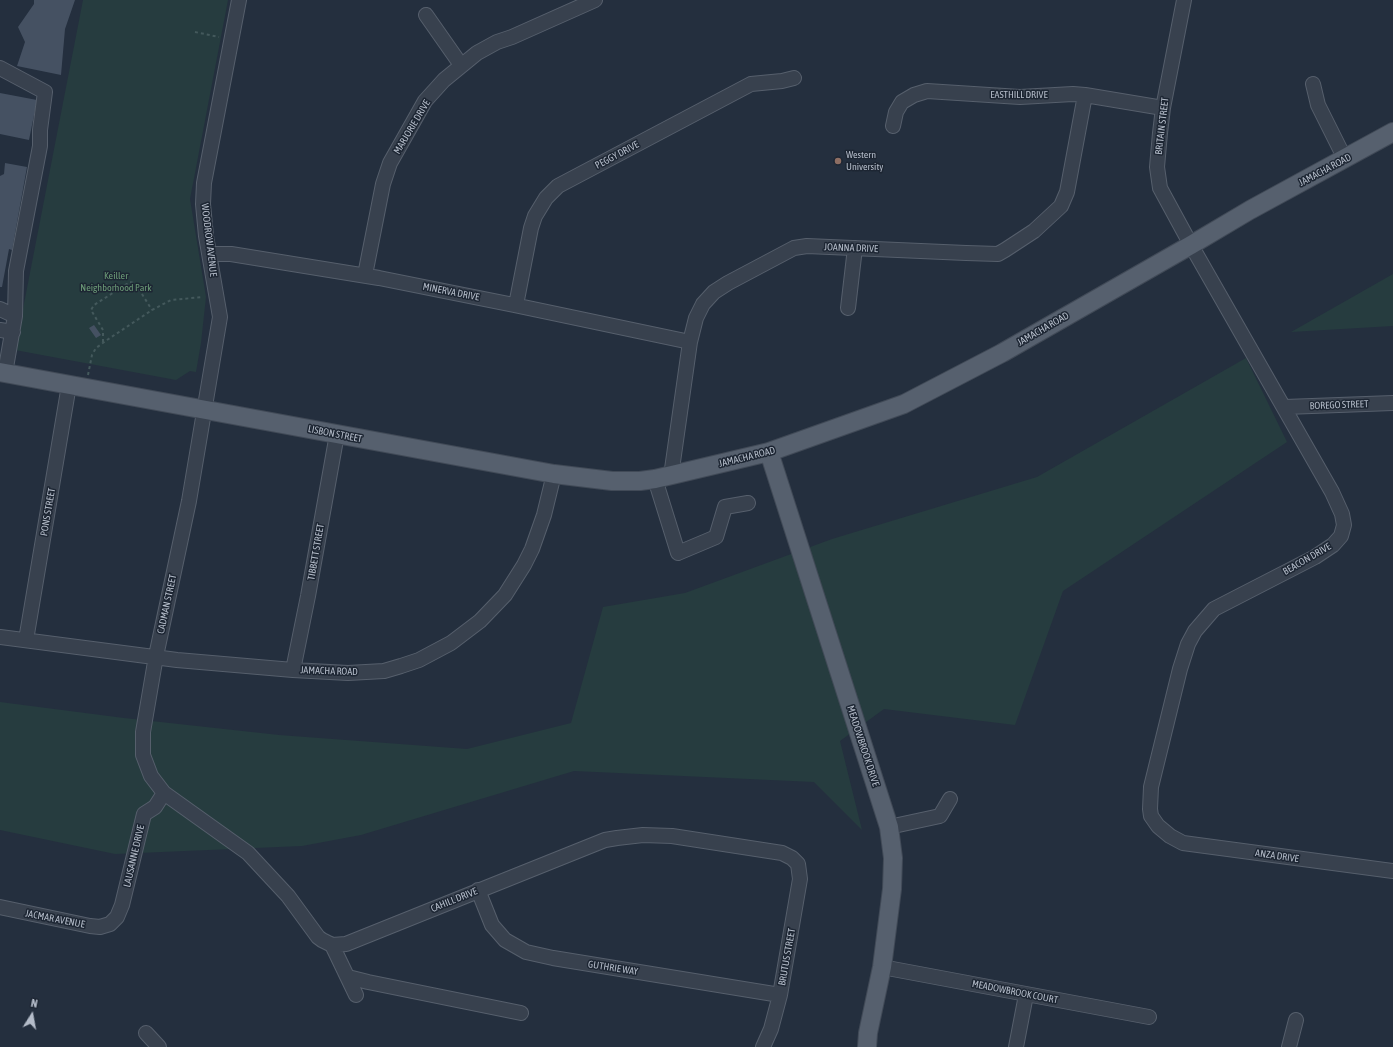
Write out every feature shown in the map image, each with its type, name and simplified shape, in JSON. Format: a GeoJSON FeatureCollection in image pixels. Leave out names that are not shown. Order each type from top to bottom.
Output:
{"type":"FeatureCollection","features":[{"type":"Feature","properties":{"kind":"main road","name":"JAMACHA ROAD"},"geometry":{"type":"LineString","coordinates":[[663,477],[769,452],[904,404],[1002,353],[1192,245],[1250,210],[1393,132]]}},
{"type":"Feature","properties":{"kind":"main road","name":"LISBON STREET"},"geometry":{"type":"LineString","coordinates":[[3,372],[554,474],[612,481],[640,481],[663,477]]}},
{"type":"Feature","properties":{"kind":"main road","name":"MEADOWBROOK DRIVE"},"geometry":{"type":"LineString","coordinates":[[769,452],[888,827],[893,858],[892,889],[882,967],[868,1033],[867,1047]]}},
{"type":"Feature","properties":{"kind":"street","name":"WOODROW AVENUE"},"geometry":{"type":"LineString","coordinates":[[205,410],[220,317],[206,236],[203,204],[204,183],[239,0]]}},
{"type":"Feature","properties":{"kind":"street","name":"MARJORIE DRIVE"},"geometry":{"type":"LineString","coordinates":[[365,275],[383,184],[390,163],[425,101],[444,80],[477,53],[497,42],[595,0]]}},
{"type":"Feature","properties":{"kind":"street","name":"BRITAIN STREET"},"geometry":{"type":"LineString","coordinates":[[1184,0],[1163,108],[1157,167],[1160,188],[1192,245]]}},
{"type":"Feature","properties":{"kind":"street"},"geometry":{"type":"LineString","coordinates":[[426,15],[461,65]]}},
{"type":"Feature","properties":{"kind":"street"},"geometry":{"type":"LineString","coordinates":[[0,68],[45,92],[40,130],[40,146],[16,271],[15,316],[6,331],[3,372]]}},
{"type":"Feature","properties":{"kind":"street","name":"PEGGY DRIVE"},"geometry":{"type":"LineString","coordinates":[[516,305],[531,228],[535,216],[546,198],[558,186],[751,84],[782,81],[794,78]]}},
{"type":"Feature","properties":{"kind":"street"},"geometry":{"type":"LineString","coordinates":[[1313,84],[1318,105],[1345,159]]}},
{"type":"Feature","properties":{"kind":"street","name":"EASTHILL DRIVE"},"geometry":{"type":"LineString","coordinates":[[893,126],[896,112],[902,102],[914,95],[928,91],[1020,97],[1073,94],[1163,108]]}},
{"type":"Feature","properties":{"kind":"street","name":"JOANNA DRIVE"},"geometry":{"type":"LineString","coordinates":[[663,477],[696,318],[703,304],[714,292],[794,248],[807,246],[998,254],[1034,231],[1061,206],[1067,192],[1085,95]]}},
{"type":"Feature","properties":{"kind":"street","name":"BEACON DRIVE"},"geometry":{"type":"LineString","coordinates":[[1164,832],[1151,816],[1149,802],[1151,787],[1180,669],[1188,644],[1195,631],[1214,610],[1315,557],[1333,545],[1341,536],[1344,525],[1342,514],[1332,492],[1192,245]]}},
{"type":"Feature","properties":{"kind":"street"},"geometry":{"type":"LineString","coordinates":[[848,308],[855,248]]}},
{"type":"Feature","properties":{"kind":"street","name":"MINERVA DRIVE"},"geometry":{"type":"LineString","coordinates":[[210,254],[231,254],[365,275],[690,342]]}},
{"type":"Feature","properties":{"kind":"street"},"geometry":{"type":"LineString","coordinates":[[0,309],[15,316]]}},
{"type":"Feature","properties":{"kind":"street","name":"PONS STREET"},"geometry":{"type":"LineString","coordinates":[[26,640],[78,386]]}},
{"type":"Feature","properties":{"kind":"street","name":"BOREGO STREET"},"geometry":{"type":"LineString","coordinates":[[1285,407],[1393,403]]}},
{"type":"Feature","properties":{"kind":"street","name":"CADMAN STREET"},"geometry":{"type":"LineString","coordinates":[[164,793],[157,785],[146,766],[142,744],[143,732],[156,656],[189,501],[205,410]]}},
{"type":"Feature","properties":{"kind":"street","name":"TIBBETT STREET"},"geometry":{"type":"LineString","coordinates":[[293,670],[337,434]]}},
{"type":"Feature","properties":{"kind":"street","name":"JAMACHA ROAD"},"geometry":{"type":"LineString","coordinates":[[0,636],[177,660],[348,673],[384,671],[418,660],[451,643],[480,621],[505,595],[524,565],[541,527],[554,474]]}},
{"type":"Feature","properties":{"kind":"street"},"geometry":{"type":"LineString","coordinates":[[663,477],[678,553],[716,537],[725,507],[748,503]]}},
{"type":"Feature","properties":{"kind":"street"},"geometry":{"type":"LineString","coordinates":[[164,793],[248,853],[288,896],[318,937],[332,945],[356,995]]}},
{"type":"Feature","properties":{"kind":"street","name":"LAUSANNE DRIVE"},"geometry":{"type":"LineString","coordinates":[[110,924],[117,917],[122,905],[144,814],[155,807],[164,793]]}},
{"type":"Feature","properties":{"kind":"street"},"geometry":{"type":"LineString","coordinates":[[888,827],[940,816],[950,799]]}},
{"type":"Feature","properties":{"kind":"street","name":"ANZA DRIVE"},"geometry":{"type":"LineString","coordinates":[[1164,832],[1183,843],[1393,871]]}},
{"type":"Feature","properties":{"kind":"street","name":"CAHILL DRIVE"},"geometry":{"type":"LineString","coordinates":[[332,945],[346,944],[605,840],[643,835],[672,836],[782,854],[792,858],[798,864]]}},
{"type":"Feature","properties":{"kind":"street","name":"BRUTUS STREET"},"geometry":{"type":"LineString","coordinates":[[763,1047],[771,1030],[780,995],[800,878],[798,864]]}},
{"type":"Feature","properties":{"kind":"street","name":"GUTHRIE WAY"},"geometry":{"type":"LineString","coordinates":[[478,890],[492,925],[505,940],[526,952],[553,958],[780,995]]}},
{"type":"Feature","properties":{"kind":"street","name":"JACMAR AVENUE"},"geometry":{"type":"LineString","coordinates":[[0,907],[90,926],[100,927],[110,924]]}},
{"type":"Feature","properties":{"kind":"street","name":"MEADOWBROOK COURT"},"geometry":{"type":"LineString","coordinates":[[882,967],[1149,1017]]}},
{"type":"Feature","properties":{"kind":"street"},"geometry":{"type":"LineString","coordinates":[[348,977],[521,1013]]}},
{"type":"Feature","properties":{"kind":"street"},"geometry":{"type":"LineString","coordinates":[[1016,1047],[1026,995]]}},
{"type":"Feature","properties":{"kind":"street"},"geometry":{"type":"LineString","coordinates":[[1289,1047],[1296,1020]]}},
{"type":"Feature","properties":{"kind":"street"},"geometry":{"type":"LineString","coordinates":[[146,1032],[159,1047]]}},
{"type":"Feature","properties":{"kind":"path"},"geometry":{"type":"LineString","coordinates":[[195,32],[220,37]]}},
{"type":"Feature","properties":{"kind":"path"},"geometry":{"type":"LineString","coordinates":[[103,343],[103,330],[91,310],[94,305],[130,282],[135,283],[152,310]]}},
{"type":"Feature","properties":{"kind":"path"},"geometry":{"type":"LineString","coordinates":[[78,386],[96,348],[103,343],[152,310],[171,300],[205,297]]}},
{"type":"Feature","properties":{"kind":"green space","name":"Keiller Neighborhood Park"},"geometry":{"type":"Polygon","coordinates":[[[83,0],[228,0],[190,199],[206,297],[201,343],[196,372],[190,371],[176,380],[15,350],[83,0]]]}},
{"type":"Feature","properties":{"kind":"green space"},"geometry":{"type":"Polygon","coordinates":[[[1393,274],[1393,326],[1291,332],[1393,274]]]}},
{"type":"Feature","properties":{"kind":"green space"},"geometry":{"type":"Polygon","coordinates":[[[1246,358],[1287,442],[1063,591],[1015,725],[884,709],[840,741],[862,830],[814,782],[574,771],[361,835],[302,846],[115,854],[0,830],[0,702],[124,718],[279,735],[467,749],[571,723],[603,607],[685,593],[832,539],[1037,477],[1246,358]]]}},
{"type":"Feature","properties":{"kind":"building"},"geometry":{"type":"Polygon","coordinates":[[[34,0],[75,0],[65,29],[61,75],[17,66],[25,42],[18,27],[34,4],[34,0]]]}},
{"type":"Feature","properties":{"kind":"building"},"geometry":{"type":"Polygon","coordinates":[[[0,93],[37,100],[29,140],[0,134],[0,93]]]}},
{"type":"Feature","properties":{"kind":"building"},"geometry":{"type":"Polygon","coordinates":[[[5,163],[27,167],[12,250],[9,249],[2,287],[0,287],[0,176],[4,174],[5,163]]]}},
{"type":"Feature","properties":{"kind":"building"},"geometry":{"type":"Polygon","coordinates":[[[94,325],[101,335],[96,338],[89,328],[94,325]]]}},
{"type":"Feature","properties":{"kind":"place","name":"Western University"},"geometry":{"type":"Point","coordinates":[838,161]}}]}
